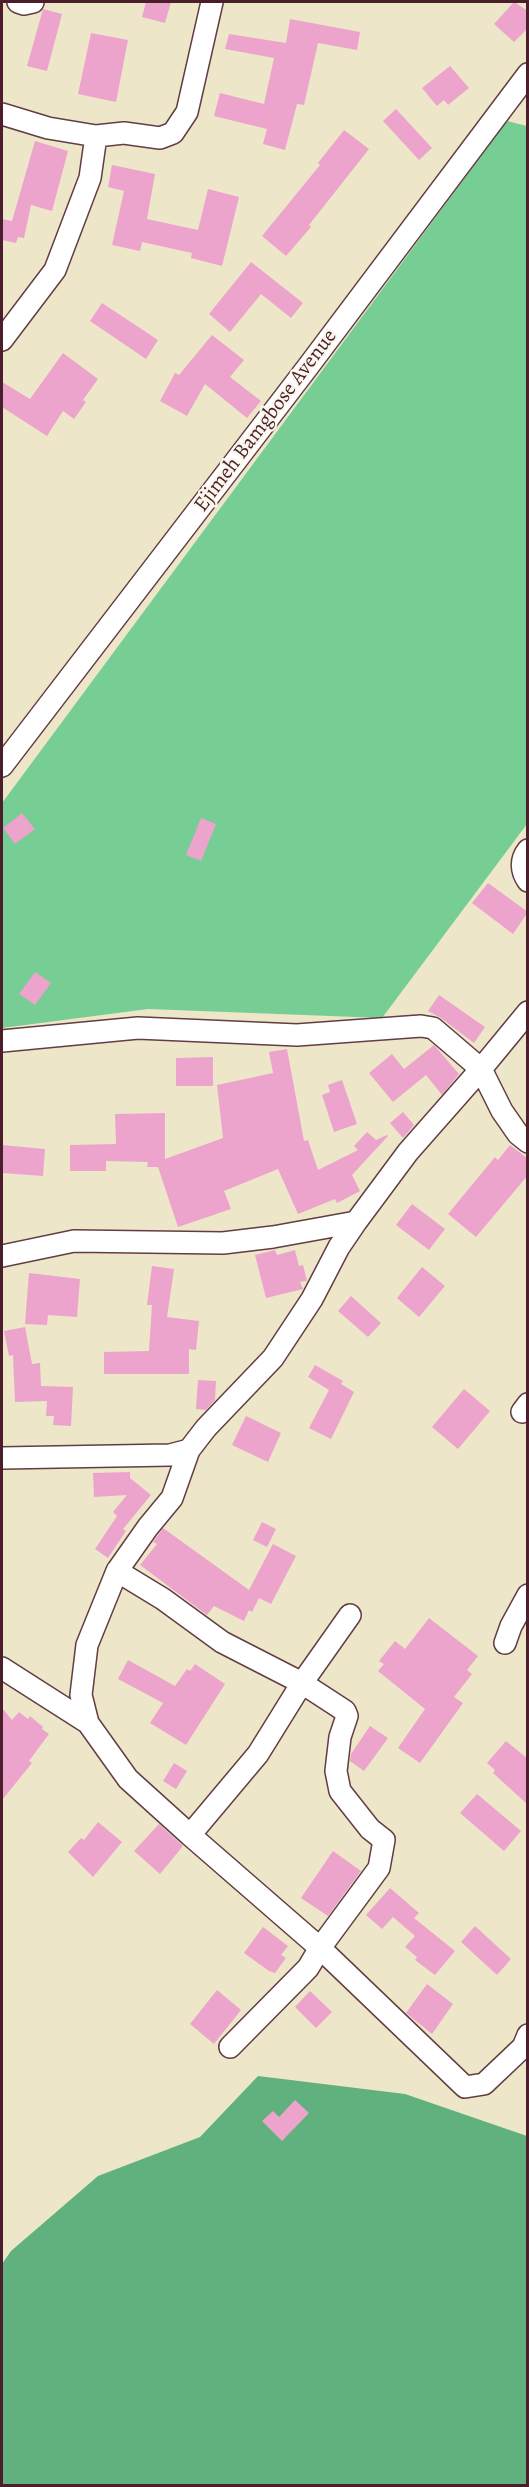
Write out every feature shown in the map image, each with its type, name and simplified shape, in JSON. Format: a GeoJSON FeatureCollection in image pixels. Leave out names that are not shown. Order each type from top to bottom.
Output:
{"type":"FeatureCollection","features":[{"type":"Feature","properties":{"kind":"street"},"geometry":{"type":"LineString","coordinates":[[18,2],[33,2]]}},
{"type":"Feature","properties":{"kind":"street"},"geometry":{"type":"LineString","coordinates":[[2,114],[48,128],[96,136],[124,133],[160,138],[173,133],[187,112],[212,2]]}},
{"type":"Feature","properties":{"kind":"street","name":"Ejimeh Bamgbose Avenue"},"geometry":{"type":"LineString","coordinates":[[2,766],[524,85]]}},
{"type":"Feature","properties":{"kind":"street"},"geometry":{"type":"LineString","coordinates":[[2,340],[55,270],[88,186],[96,136]]}},
{"type":"Feature","properties":{"kind":"street"},"geometry":{"type":"LineString","coordinates":[[528,850],[524,855],[522,869],[528,881]]}},
{"type":"Feature","properties":{"kind":"street"},"geometry":{"type":"LineString","coordinates":[[528,1012],[482,1069],[408,1152],[356,1222],[285,1342],[273,1358],[206,1428],[189,1450],[172,1498],[117,1571],[87,1645],[81,1695],[88,1723],[128,1779],[320,1948],[465,2087],[484,2084],[523,2047],[528,2035]]}},
{"type":"Feature","properties":{"kind":"street"},"geometry":{"type":"LineString","coordinates":[[2,1041],[138,1028],[297,1035],[421,1026],[433,1028],[482,1069],[502,1111],[518,1134],[528,1142]]}},
{"type":"Feature","properties":{"kind":"street"},"geometry":{"type":"LineString","coordinates":[[2,1256],[74,1241],[223,1243],[273,1237],[356,1222]]}},
{"type":"Feature","properties":{"kind":"street"},"geometry":{"type":"LineString","coordinates":[[2,1458],[170,1455],[189,1450]]}},
{"type":"Feature","properties":{"kind":"street"},"geometry":{"type":"LineString","coordinates":[[117,1571],[163,1599],[222,1642],[302,1683],[345,1711],[347,1716],[340,1737],[336,1771],[340,1791],[370,1829],[384,1840],[379,1868],[308,1968],[230,2047]]}},
{"type":"Feature","properties":{"kind":"street"},"geometry":{"type":"LineString","coordinates":[[505,1643],[511,1626],[528,1595]]}},
{"type":"Feature","properties":{"kind":"street"},"geometry":{"type":"LineString","coordinates":[[190,1835],[258,1754],[302,1683],[350,1614]]}},
{"type":"Feature","properties":{"kind":"street"},"geometry":{"type":"LineString","coordinates":[[2,1668],[88,1723]]}},
{"type":"Feature","properties":{"kind":"green space"},"geometry":{"type":"Polygon","coordinates":[[[507,121],[527,126],[527,824],[382,1018],[148,1009],[2,1028],[2,803],[507,121]]]}},
{"type":"Feature","properties":{"kind":"green space"},"geometry":{"type":"Polygon","coordinates":[[[258,2076],[405,2094],[527,2136],[527,2485],[4,2485],[2,2483],[2,2264],[11,2251],[98,2176],[200,2137],[258,2076]]]}},
{"type":"Feature","properties":{"kind":"building"},"geometry":{"type":"Polygon","coordinates":[[[146,2],[171,2],[165,23],[142,17],[146,2]]]}},
{"type":"Feature","properties":{"kind":"building"},"geometry":{"type":"Polygon","coordinates":[[[514,2],[528,11],[528,28],[514,42],[494,24],[514,2]]]}},
{"type":"Feature","properties":{"kind":"building"},"geometry":{"type":"Polygon","coordinates":[[[43,9],[62,14],[47,71],[27,66],[43,9]]]}},
{"type":"Feature","properties":{"kind":"building"},"geometry":{"type":"Polygon","coordinates":[[[290,19],[360,32],[357,50],[318,43],[304,105],[297,104],[285,150],[263,144],[267,129],[214,116],[220,93],[264,104],[274,58],[225,49],[229,34],[286,43],[290,19]]]}},
{"type":"Feature","properties":{"kind":"building"},"geometry":{"type":"Polygon","coordinates":[[[91,33],[128,40],[116,102],[78,94],[91,33]]]}},
{"type":"Feature","properties":{"kind":"building"},"geometry":{"type":"Polygon","coordinates":[[[450,66],[469,88],[448,105],[444,100],[437,106],[422,88],[450,66]]]}},
{"type":"Feature","properties":{"kind":"building"},"geometry":{"type":"Polygon","coordinates":[[[396,109],[432,148],[419,160],[383,121],[396,109]]]}},
{"type":"Feature","properties":{"kind":"building"},"geometry":{"type":"Polygon","coordinates":[[[344,130],[369,149],[309,225],[311,227],[286,256],[262,236],[320,165],[318,163],[344,130]]]}},
{"type":"Feature","properties":{"kind":"building"},"geometry":{"type":"Polygon","coordinates":[[[35,141],[68,151],[52,211],[31,205],[24,238],[18,237],[16,243],[2,240],[2,219],[12,221],[35,141]]]}},
{"type":"Feature","properties":{"kind":"building"},"geometry":{"type":"Polygon","coordinates":[[[112,165],[155,174],[147,219],[198,230],[208,189],[239,197],[222,266],[191,258],[192,253],[142,242],[140,251],[112,245],[124,191],[108,187],[112,165]]]}},
{"type":"Feature","properties":{"kind":"building"},"geometry":{"type":"Polygon","coordinates":[[[251,262],[303,303],[291,318],[261,294],[230,332],[209,314],[251,262]]]}},
{"type":"Feature","properties":{"kind":"building"},"geometry":{"type":"Polygon","coordinates":[[[102,303],[158,340],[146,359],[90,321],[102,303]]]}},
{"type":"Feature","properties":{"kind":"building"},"geometry":{"type":"Polygon","coordinates":[[[212,335],[244,360],[230,377],[261,401],[247,418],[205,384],[187,416],[160,401],[175,373],[179,375],[212,335]]]}},
{"type":"Feature","properties":{"kind":"building"},"geometry":{"type":"Polygon","coordinates":[[[63,353],[98,379],[83,400],[86,402],[74,419],[63,411],[47,436],[2,407],[2,382],[30,399],[63,353]]]}},
{"type":"Feature","properties":{"kind":"building"},"geometry":{"type":"Polygon","coordinates":[[[22,813],[35,829],[15,844],[3,828],[22,813]]]}},
{"type":"Feature","properties":{"kind":"building"},"geometry":{"type":"Polygon","coordinates":[[[201,818],[216,824],[201,861],[186,855],[201,818]]]}},
{"type":"Feature","properties":{"kind":"building"},"geometry":{"type":"Polygon","coordinates":[[[488,883],[528,912],[513,934],[472,903],[488,883]]]}},
{"type":"Feature","properties":{"kind":"building"},"geometry":{"type":"Polygon","coordinates":[[[35,972],[51,983],[35,1005],[19,994],[35,972]]]}},
{"type":"Feature","properties":{"kind":"building"},"geometry":{"type":"Polygon","coordinates":[[[439,995],[485,1027],[474,1043],[428,1011],[439,995]]]}},
{"type":"Feature","properties":{"kind":"building"},"geometry":{"type":"Polygon","coordinates":[[[434,1045],[459,1074],[442,1095],[426,1075],[393,1102],[369,1073],[392,1054],[404,1069],[434,1045]]]}},
{"type":"Feature","properties":{"kind":"building"},"geometry":{"type":"Polygon","coordinates":[[[287,1049],[304,1141],[308,1140],[318,1170],[358,1150],[354,1146],[367,1132],[376,1140],[388,1136],[352,1175],[360,1191],[337,1203],[335,1199],[298,1214],[278,1169],[224,1191],[231,1209],[178,1227],[158,1167],[147,1167],[148,1162],[106,1161],[106,1171],[70,1171],[70,1145],[116,1144],[115,1114],[165,1113],[165,1159],[223,1138],[217,1085],[273,1073],[269,1052],[287,1049]]]}},
{"type":"Feature","properties":{"kind":"building"},"geometry":{"type":"Polygon","coordinates":[[[213,1057],[213,1086],[176,1086],[176,1058],[213,1057]]]}},
{"type":"Feature","properties":{"kind":"building"},"geometry":{"type":"Polygon","coordinates":[[[342,1080],[357,1124],[334,1132],[322,1095],[330,1092],[328,1085],[342,1080]]]}},
{"type":"Feature","properties":{"kind":"building"},"geometry":{"type":"Polygon","coordinates":[[[403,1112],[414,1125],[403,1138],[390,1123],[403,1112]]]}},
{"type":"Feature","properties":{"kind":"building"},"geometry":{"type":"Polygon","coordinates":[[[2,1145],[45,1149],[43,1176],[2,1173],[2,1145]]]}},
{"type":"Feature","properties":{"kind":"building"},"geometry":{"type":"Polygon","coordinates":[[[510,1145],[528,1159],[528,1175],[476,1237],[448,1214],[495,1157],[498,1160],[510,1145]]]}},
{"type":"Feature","properties":{"kind":"building"},"geometry":{"type":"Polygon","coordinates":[[[412,1204],[445,1229],[429,1250],[396,1225],[412,1204]]]}},
{"type":"Feature","properties":{"kind":"building"},"geometry":{"type":"Polygon","coordinates":[[[275,1250],[277,1255],[295,1250],[299,1266],[303,1265],[307,1281],[300,1282],[303,1289],[266,1298],[255,1255],[275,1250]]]}},
{"type":"Feature","properties":{"kind":"building"},"geometry":{"type":"Polygon","coordinates":[[[152,1266],[174,1269],[167,1317],[199,1321],[196,1350],[189,1349],[189,1374],[104,1374],[104,1352],[149,1351],[152,1305],[147,1305],[152,1266]]]}},
{"type":"Feature","properties":{"kind":"building"},"geometry":{"type":"Polygon","coordinates":[[[422,1267],[445,1286],[419,1317],[397,1298],[422,1267]]]}},
{"type":"Feature","properties":{"kind":"building"},"geometry":{"type":"Polygon","coordinates":[[[29,1273],[80,1279],[77,1317],[48,1315],[47,1325],[25,1324],[29,1273]]]}},
{"type":"Feature","properties":{"kind":"building"},"geometry":{"type":"Polygon","coordinates":[[[351,1296],[381,1323],[368,1337],[338,1311],[351,1296]]]}},
{"type":"Feature","properties":{"kind":"building"},"geometry":{"type":"Polygon","coordinates":[[[25,1327],[32,1364],[40,1363],[41,1386],[73,1387],[71,1426],[53,1425],[54,1416],[46,1416],[47,1401],[15,1402],[13,1355],[9,1356],[4,1331],[25,1327]]]}},
{"type":"Feature","properties":{"kind":"building"},"geometry":{"type":"Polygon","coordinates":[[[315,1365],[343,1381],[341,1384],[354,1392],[331,1439],[309,1428],[329,1390],[308,1377],[315,1365]]]}},
{"type":"Feature","properties":{"kind":"building"},"geometry":{"type":"Polygon","coordinates":[[[198,1380],[216,1381],[215,1400],[206,1410],[196,1409],[198,1380]]]}},
{"type":"Feature","properties":{"kind":"building"},"geometry":{"type":"Polygon","coordinates":[[[464,1389],[490,1411],[458,1449],[432,1427],[464,1389]]]}},
{"type":"Feature","properties":{"kind":"building"},"geometry":{"type":"Polygon","coordinates":[[[246,1416],[281,1433],[268,1462],[232,1445],[246,1416]]]}},
{"type":"Feature","properties":{"kind":"building"},"geometry":{"type":"Polygon","coordinates":[[[130,1472],[130,1478],[151,1495],[123,1529],[126,1531],[108,1558],[95,1549],[117,1516],[113,1512],[127,1495],[94,1497],[93,1473],[130,1472]]]}},
{"type":"Feature","properties":{"kind":"building"},"geometry":{"type":"Polygon","coordinates":[[[262,1522],[276,1529],[267,1547],[253,1540],[262,1522]]]}},
{"type":"Feature","properties":{"kind":"building"},"geometry":{"type":"Polygon","coordinates":[[[163,1528],[249,1590],[273,1544],[296,1556],[271,1604],[259,1598],[252,1612],[249,1610],[244,1621],[214,1606],[207,1615],[140,1565],[157,1544],[153,1542],[163,1528]]]}},
{"type":"Feature","properties":{"kind":"building"},"geometry":{"type":"Polygon","coordinates":[[[429,1618],[478,1656],[467,1670],[472,1674],[454,1697],[463,1703],[420,1763],[398,1748],[425,1709],[378,1671],[384,1664],[379,1661],[395,1641],[405,1649],[429,1618]]]}},
{"type":"Feature","properties":{"kind":"building"},"geometry":{"type":"Polygon","coordinates":[[[128,1660],[175,1686],[187,1669],[190,1671],[195,1664],[225,1684],[186,1745],[150,1723],[163,1703],[118,1679],[128,1660]]]}},
{"type":"Feature","properties":{"kind":"building"},"geometry":{"type":"Polygon","coordinates":[[[2,1708],[12,1720],[19,1712],[28,1719],[30,1716],[49,1734],[29,1761],[32,1763],[2,1800],[2,1708]]]}},
{"type":"Feature","properties":{"kind":"building"},"geometry":{"type":"Polygon","coordinates":[[[370,1726],[388,1738],[364,1771],[350,1761],[351,1754],[370,1726]]]}},
{"type":"Feature","properties":{"kind":"building"},"geometry":{"type":"Polygon","coordinates":[[[506,1741],[528,1759],[528,1805],[493,1773],[495,1770],[487,1763],[506,1741]]]}},
{"type":"Feature","properties":{"kind":"building"},"geometry":{"type":"Polygon","coordinates":[[[174,1763],[187,1771],[176,1789],[163,1781],[174,1763]]]}},
{"type":"Feature","properties":{"kind":"building"},"geometry":{"type":"Polygon","coordinates":[[[477,1794],[521,1831],[504,1851],[460,1813],[477,1794]]]}},
{"type":"Feature","properties":{"kind":"building"},"geometry":{"type":"Polygon","coordinates":[[[98,1822],[122,1842],[93,1877],[68,1852],[81,1838],[84,1840],[98,1822]]]}},
{"type":"Feature","properties":{"kind":"building"},"geometry":{"type":"Polygon","coordinates":[[[159,1824],[183,1846],[160,1874],[134,1851],[159,1824]]]}},
{"type":"Feature","properties":{"kind":"building"},"geometry":{"type":"Polygon","coordinates":[[[333,1851],[361,1871],[328,1916],[301,1898],[333,1851]]]}},
{"type":"Feature","properties":{"kind":"building"},"geometry":{"type":"Polygon","coordinates":[[[390,1888],[419,1913],[414,1918],[455,1951],[435,1975],[415,1960],[417,1957],[405,1947],[415,1936],[393,1917],[382,1929],[366,1915],[390,1888]]]}},
{"type":"Feature","properties":{"kind":"building"},"geometry":{"type":"Polygon","coordinates":[[[475,1926],[511,1959],[497,1975],[461,1942],[475,1926]]]}},
{"type":"Feature","properties":{"kind":"building"},"geometry":{"type":"Polygon","coordinates":[[[263,1927],[288,1946],[281,1955],[286,1958],[275,1973],[244,1953],[263,1927]]]}},
{"type":"Feature","properties":{"kind":"building"},"geometry":{"type":"Polygon","coordinates":[[[427,1984],[453,2004],[432,2034],[406,2013],[427,1984]]]}},
{"type":"Feature","properties":{"kind":"building"},"geometry":{"type":"Polygon","coordinates":[[[217,1990],[241,2010],[214,2044],[190,2024],[217,1990]]]}},
{"type":"Feature","properties":{"kind":"building"},"geometry":{"type":"Polygon","coordinates":[[[310,1991],[332,2012],[316,2028],[295,2007],[310,1991]]]}},
{"type":"Feature","properties":{"kind":"building"},"geometry":{"type":"Polygon","coordinates":[[[295,2100],[309,2113],[282,2141],[262,2121],[273,2111],[279,2117],[295,2100]]]}}]}
